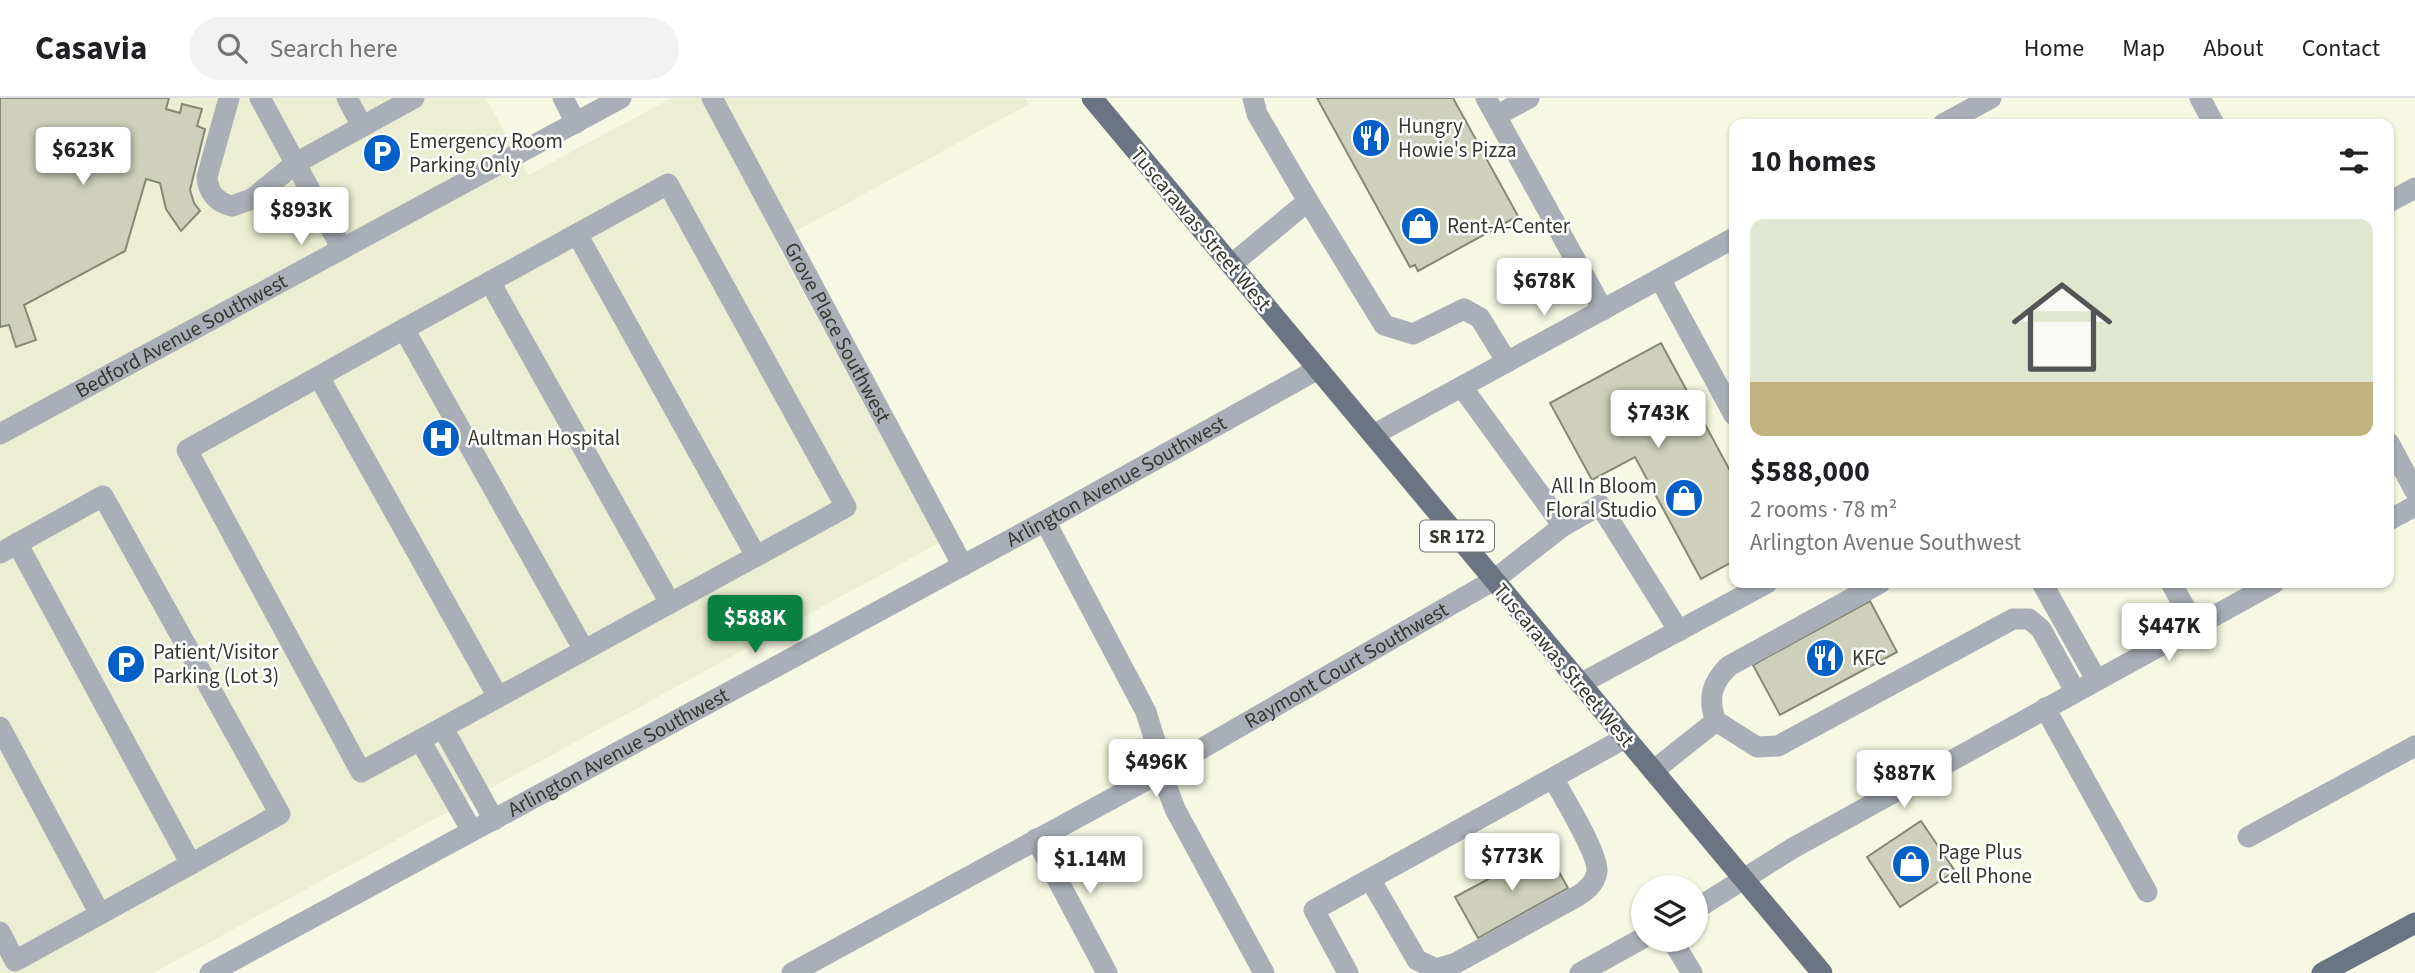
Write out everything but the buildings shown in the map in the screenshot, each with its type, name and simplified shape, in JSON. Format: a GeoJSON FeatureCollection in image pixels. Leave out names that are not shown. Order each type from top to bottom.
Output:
{"type":"FeatureCollection","features":[{"type":"Feature","properties":{"kind":"main road","name":"Tuscarawas Street West"},"geometry":{"type":"LineString","coordinates":[[1092,98],[1822,973]]}},
{"type":"Feature","properties":{"kind":"main road"},"geometry":{"type":"LineString","coordinates":[[2322,973],[2415,923]]}},
{"type":"Feature","properties":{"kind":"street"},"geometry":{"type":"LineString","coordinates":[[229,98],[208,170],[208,184],[216,199],[232,206],[257,196],[296,163],[414,98]]}},
{"type":"Feature","properties":{"kind":"street"},"geometry":{"type":"LineString","coordinates":[[260,98],[342,249]]}},
{"type":"Feature","properties":{"kind":"street"},"geometry":{"type":"LineString","coordinates":[[347,98],[362,126]]}},
{"type":"Feature","properties":{"kind":"street"},"geometry":{"type":"LineString","coordinates":[[563,98],[576,122]]}},
{"type":"Feature","properties":{"kind":"street","name":"Bedford Avenue Southwest"},"geometry":{"type":"LineString","coordinates":[[0,434],[621,98]]}},
{"type":"Feature","properties":{"kind":"street","name":"Grove Place Southwest"},"geometry":{"type":"LineString","coordinates":[[712,98],[963,566]]}},
{"type":"Feature","properties":{"kind":"street"},"geometry":{"type":"LineString","coordinates":[[1253,98],[1257,114],[1384,325],[1413,334],[1465,309],[1480,318],[1507,362]]}},
{"type":"Feature","properties":{"kind":"street"},"geometry":{"type":"LineString","coordinates":[[1529,98],[1491,107],[1603,310]]}},
{"type":"Feature","properties":{"kind":"street"},"geometry":{"type":"LineString","coordinates":[[1952,119],[1991,98]]}},
{"type":"Feature","properties":{"kind":"street"},"geometry":{"type":"LineString","coordinates":[[2200,98],[2211,119]]}},
{"type":"Feature","properties":{"kind":"street"},"geometry":{"type":"LineString","coordinates":[[668,184],[846,507],[361,772],[187,450],[490,282],[668,184]]}},
{"type":"Feature","properties":{"kind":"street"},"geometry":{"type":"LineString","coordinates":[[2394,199],[2415,188]]}},
{"type":"Feature","properties":{"kind":"street"},"geometry":{"type":"LineString","coordinates":[[1231,265],[1308,201]]}},
{"type":"Feature","properties":{"kind":"street"},"geometry":{"type":"LineString","coordinates":[[577,234],[756,556]]}},
{"type":"Feature","properties":{"kind":"street"},"geometry":{"type":"LineString","coordinates":[[1373,435],[1729,241]]}},
{"type":"Feature","properties":{"kind":"street"},"geometry":{"type":"LineString","coordinates":[[1660,279],[1729,406]]}},
{"type":"Feature","properties":{"kind":"street"},"geometry":{"type":"LineString","coordinates":[[490,282],[670,603]]}},
{"type":"Feature","properties":{"kind":"street"},"geometry":{"type":"LineString","coordinates":[[404,329],[584,650]]}},
{"type":"Feature","properties":{"kind":"street","name":"Arlington Avenue Southwest"},"geometry":{"type":"LineString","coordinates":[[210,973],[963,566],[1318,369]]}},
{"type":"Feature","properties":{"kind":"street"},"geometry":{"type":"LineString","coordinates":[[319,377],[498,697]]}},
{"type":"Feature","properties":{"kind":"street"},"geometry":{"type":"LineString","coordinates":[[1462,387],[1563,526]]}},
{"type":"Feature","properties":{"kind":"street"},"geometry":{"type":"LineString","coordinates":[[2394,452],[2415,491]]}},
{"type":"Feature","properties":{"kind":"street"},"geometry":{"type":"LineString","coordinates":[[0,933],[15,961],[280,814],[103,496],[8,548],[191,863]]}},
{"type":"Feature","properties":{"kind":"street","name":"Raymont Court Southwest"},"geometry":{"type":"LineString","coordinates":[[792,973],[1161,772],[1494,580],[1563,526],[1600,505],[1679,631]]}},
{"type":"Feature","properties":{"kind":"street"},"geometry":{"type":"LineString","coordinates":[[2394,517],[2415,506]]}},
{"type":"Feature","properties":{"kind":"street"},"geometry":{"type":"LineString","coordinates":[[1045,521],[1146,712],[1161,772],[1174,809],[1265,973]]}},
{"type":"Feature","properties":{"kind":"street"},"geometry":{"type":"LineString","coordinates":[[1580,684],[1758,588]]}},
{"type":"Feature","properties":{"kind":"street"},"geometry":{"type":"LineString","coordinates":[[1871,588],[1729,666],[1712,689],[1716,721],[1752,745],[1762,748],[1778,746],[2007,621],[2018,618],[2029,619],[2041,629],[2075,691]]}},
{"type":"Feature","properties":{"kind":"street"},"geometry":{"type":"LineString","coordinates":[[2045,588],[2096,679]]}},
{"type":"Feature","properties":{"kind":"street"},"geometry":{"type":"LineString","coordinates":[[2174,588],[2195,625]]}},
{"type":"Feature","properties":{"kind":"street"},"geometry":{"type":"LineString","coordinates":[[1708,901],[1793,848],[2265,588]]}},
{"type":"Feature","properties":{"kind":"street"},"geometry":{"type":"LineString","coordinates":[[2045,708],[2147,892]]}},
{"type":"Feature","properties":{"kind":"street"},"geometry":{"type":"LineString","coordinates":[[1653,771],[1716,721]]}},
{"type":"Feature","properties":{"kind":"street"},"geometry":{"type":"LineString","coordinates":[[0,727],[100,914]]}},
{"type":"Feature","properties":{"kind":"street"},"geometry":{"type":"LineString","coordinates":[[443,728],[494,820]]}},
{"type":"Feature","properties":{"kind":"street"},"geometry":{"type":"LineString","coordinates":[[1348,973],[1314,910],[1625,738]]}},
{"type":"Feature","properties":{"kind":"street"},"geometry":{"type":"LineString","coordinates":[[421,740],[472,831]]}},
{"type":"Feature","properties":{"kind":"street"},"geometry":{"type":"LineString","coordinates":[[2248,837],[2415,746]]}},
{"type":"Feature","properties":{"kind":"street"},"geometry":{"type":"LineString","coordinates":[[1370,879],[1417,960],[1436,969],[1450,966],[1468,957],[1576,897],[1594,881],[1597,874],[1595,859],[1553,778]]}},
{"type":"Feature","properties":{"kind":"street"},"geometry":{"type":"LineString","coordinates":[[1036,839],[1107,973]]}},
{"type":"Feature","properties":{"kind":"street"},"geometry":{"type":"LineString","coordinates":[[1580,973],[1631,945]]}},
{"type":"Feature","properties":{"kind":"street"},"geometry":{"type":"LineString","coordinates":[[1679,952],[1692,973]]}},
{"type":"Feature","properties":{"kind":"shaded area","name":"Aultman Hospital"},"geometry":{"type":"Polygon","coordinates":[[[0,98],[486,98],[528,175],[672,98],[1024,98],[1029,104],[776,242],[939,543],[153,973],[0,973],[0,98]]]}},
{"type":"Feature","properties":{"kind":"place","name":"Hungry Howie's Pizza"},"geometry":{"type":"Point","coordinates":[1371,138]}},
{"type":"Feature","properties":{"kind":"place","name":"Emergency Room Parking Only"},"geometry":{"type":"Point","coordinates":[382,153]}},
{"type":"Feature","properties":{"kind":"place","name":"Rent-A-Center"},"geometry":{"type":"Point","coordinates":[1420,226]}},
{"type":"Feature","properties":{"kind":"place","name":"Aultman Hospital"},"geometry":{"type":"Point","coordinates":[441,438]}},
{"type":"Feature","properties":{"kind":"place","name":"All In Bloom Floral Studio"},"geometry":{"type":"Point","coordinates":[1684,498]}},
{"type":"Feature","properties":{"kind":"place","name":"KFC"},"geometry":{"type":"Point","coordinates":[1825,658]}},
{"type":"Feature","properties":{"kind":"place","name":"Patient/Visitor Parking (Lot 3)"},"geometry":{"type":"Point","coordinates":[126,664]}},
{"type":"Feature","properties":{"kind":"place","name":"Page Plus Cell Phone"},"geometry":{"type":"Point","coordinates":[1911,864]}}]}
